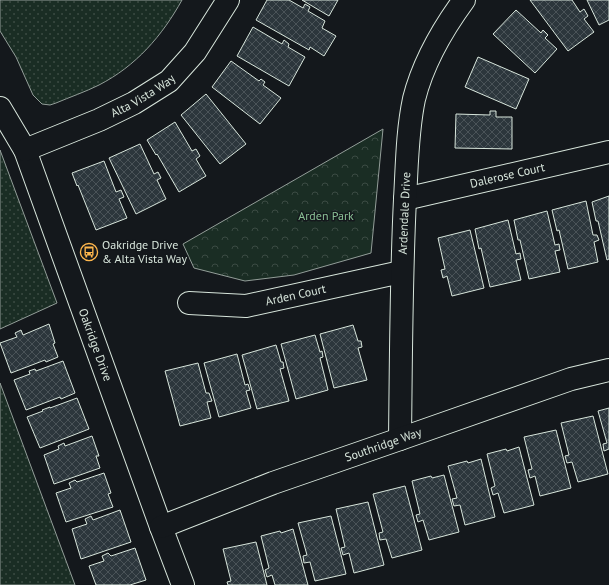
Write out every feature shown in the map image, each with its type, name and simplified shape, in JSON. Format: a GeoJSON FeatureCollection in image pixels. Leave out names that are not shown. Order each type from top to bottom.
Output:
{"type":"FeatureCollection","features":[{"type":"Feature","properties":{"kind":"street","name":"Alta Vista Way"},"geometry":{"type":"LineString","coordinates":[[24,150],[113,113],[134,103],[169,81],[195,52],[228,0]]}},
{"type":"Feature","properties":{"kind":"street","name":"Ardendale Drive"},"geometry":{"type":"LineString","coordinates":[[400,439],[402,272],[405,199],[408,141],[414,99],[428,60],[446,24],[464,0]]}},
{"type":"Feature","properties":{"kind":"street","name":"Oakridge Drive"},"geometry":{"type":"LineString","coordinates":[[0,108],[24,150],[161,527],[184,585]]}},
{"type":"Feature","properties":{"kind":"street","name":"Dalerose Court"},"geometry":{"type":"LineString","coordinates":[[405,199],[609,152]]}},
{"type":"Feature","properties":{"kind":"street","name":"Arden Court"},"geometry":{"type":"LineString","coordinates":[[190,303],[246,306],[402,272]]}},
{"type":"Feature","properties":{"kind":"street","name":"Southridge Way"},"geometry":{"type":"LineString","coordinates":[[161,527],[273,484],[571,379],[609,370]]}},
{"type":"Feature","properties":{"kind":"green space"},"geometry":{"type":"Polygon","coordinates":[[[0,0],[182,0],[157,38],[125,69],[99,85],[50,105],[42,104],[33,95],[16,57],[0,31],[0,0]]]}},
{"type":"Feature","properties":{"kind":"green space","name":"Arden Park"},"geometry":{"type":"Polygon","coordinates":[[[383,129],[371,253],[294,275],[245,281],[194,268],[183,244],[383,129]]]}},
{"type":"Feature","properties":{"kind":"green space"},"geometry":{"type":"Polygon","coordinates":[[[0,150],[57,303],[0,329],[0,150]]]}},
{"type":"Feature","properties":{"kind":"green space"},"geometry":{"type":"Polygon","coordinates":[[[0,383],[75,585],[0,585],[0,383]]]}},
{"type":"Feature","properties":{"kind":"building"},"geometry":{"type":"Polygon","coordinates":[[[267,0],[289,0],[303,8],[305,4],[310,7],[308,11],[325,21],[322,28],[336,36],[324,56],[310,47],[309,50],[256,20],[267,0]]]}},
{"type":"Feature","properties":{"kind":"building"},"geometry":{"type":"Polygon","coordinates":[[[302,0],[338,0],[329,16],[302,0]]]}},
{"type":"Feature","properties":{"kind":"building"},"geometry":{"type":"Polygon","coordinates":[[[530,0],[572,0],[580,12],[584,9],[588,16],[584,19],[594,32],[568,51],[530,0]]]}},
{"type":"Feature","properties":{"kind":"building"},"geometry":{"type":"Polygon","coordinates":[[[587,0],[609,0],[609,20],[599,25],[587,0]]]}},
{"type":"Feature","properties":{"kind":"building"},"geometry":{"type":"Polygon","coordinates":[[[516,10],[541,33],[543,30],[548,35],[545,38],[557,49],[535,73],[493,34],[516,10]]]}},
{"type":"Feature","properties":{"kind":"building"},"geometry":{"type":"Polygon","coordinates":[[[253,27],[282,44],[284,40],[289,44],[288,47],[305,57],[289,86],[237,56],[253,27]]]}},
{"type":"Feature","properties":{"kind":"building"},"geometry":{"type":"Polygon","coordinates":[[[478,57],[529,79],[516,109],[465,87],[478,57]]]}},
{"type":"Feature","properties":{"kind":"building"},"geometry":{"type":"Polygon","coordinates":[[[231,61],[259,81],[261,79],[265,82],[263,85],[281,98],[260,124],[212,87],[231,61]]]}},
{"type":"Feature","properties":{"kind":"building"},"geometry":{"type":"Polygon","coordinates":[[[206,94],[246,144],[220,164],[181,115],[206,94]]]}},
{"type":"Feature","properties":{"kind":"building"},"geometry":{"type":"Polygon","coordinates":[[[490,111],[496,111],[496,117],[512,117],[512,149],[455,148],[456,114],[490,115],[490,111]]]}},
{"type":"Feature","properties":{"kind":"building"},"geometry":{"type":"Polygon","coordinates":[[[175,122],[192,151],[196,149],[200,156],[196,159],[206,176],[179,192],[147,140],[175,122]]]}},
{"type":"Feature","properties":{"kind":"building"},"geometry":{"type":"Polygon","coordinates":[[[140,144],[154,174],[158,172],[161,178],[157,180],[166,199],[136,214],[109,158],[140,144]]]}},
{"type":"Feature","properties":{"kind":"building"},"geometry":{"type":"Polygon","coordinates":[[[104,161],[116,192],[121,190],[124,197],[119,199],[127,218],[96,230],[72,173],[104,161]]]}},
{"type":"Feature","properties":{"kind":"building"},"geometry":{"type":"Polygon","coordinates":[[[609,196],[609,259],[607,260],[592,202],[609,196]]]}},
{"type":"Feature","properties":{"kind":"building"},"geometry":{"type":"Polygon","coordinates":[[[586,201],[593,235],[597,235],[599,240],[594,242],[598,262],[568,269],[559,230],[557,231],[552,210],[586,201]]]}},
{"type":"Feature","properties":{"kind":"building"},"geometry":{"type":"Polygon","coordinates":[[[547,211],[555,245],[559,244],[560,250],[555,251],[560,272],[529,279],[514,220],[547,211]]]}},
{"type":"Feature","properties":{"kind":"building"},"geometry":{"type":"Polygon","coordinates":[[[508,220],[516,254],[520,253],[521,259],[516,260],[521,280],[490,287],[475,229],[508,220]]]}},
{"type":"Feature","properties":{"kind":"building"},"geometry":{"type":"Polygon","coordinates":[[[470,230],[484,288],[452,296],[447,276],[443,278],[441,270],[445,269],[438,238],[470,230]]]}},
{"type":"Feature","properties":{"kind":"building"},"geometry":{"type":"Polygon","coordinates":[[[49,324],[55,343],[53,344],[58,357],[46,362],[45,360],[11,373],[0,343],[17,337],[15,333],[21,330],[23,335],[49,324]]]}},
{"type":"Feature","properties":{"kind":"building"},"geometry":{"type":"Polygon","coordinates":[[[353,325],[358,341],[361,341],[362,347],[358,348],[367,380],[334,388],[320,334],[353,325]]]}},
{"type":"Feature","properties":{"kind":"building"},"geometry":{"type":"Polygon","coordinates":[[[315,335],[320,352],[322,351],[323,357],[320,358],[328,390],[296,399],[281,344],[315,335]]]}},
{"type":"Feature","properties":{"kind":"building"},"geometry":{"type":"Polygon","coordinates":[[[276,345],[281,362],[283,362],[284,368],[280,369],[289,401],[257,409],[242,355],[276,345]]]}},
{"type":"Feature","properties":{"kind":"building"},"geometry":{"type":"Polygon","coordinates":[[[237,354],[245,385],[248,384],[250,390],[246,391],[251,408],[219,417],[204,363],[237,354]]]}},
{"type":"Feature","properties":{"kind":"building"},"geometry":{"type":"Polygon","coordinates":[[[63,361],[75,393],[26,410],[14,380],[30,374],[29,371],[35,369],[36,371],[63,361]]]}},
{"type":"Feature","properties":{"kind":"building"},"geometry":{"type":"Polygon","coordinates":[[[198,363],[206,393],[209,393],[212,401],[207,402],[211,418],[180,426],[165,371],[198,363]]]}},
{"type":"Feature","properties":{"kind":"building"},"geometry":{"type":"Polygon","coordinates":[[[77,398],[89,429],[40,448],[27,417],[43,411],[42,410],[77,398]]]}},
{"type":"Feature","properties":{"kind":"building"},"geometry":{"type":"Polygon","coordinates":[[[609,408],[609,449],[604,451],[603,444],[607,443],[598,411],[609,408]]]}},
{"type":"Feature","properties":{"kind":"building"},"geometry":{"type":"Polygon","coordinates":[[[593,416],[608,474],[578,482],[572,462],[567,463],[565,456],[569,455],[561,423],[593,416]]]}},
{"type":"Feature","properties":{"kind":"building"},"geometry":{"type":"Polygon","coordinates":[[[556,430],[571,488],[540,496],[535,476],[530,478],[528,470],[532,469],[524,437],[556,430]]]}},
{"type":"Feature","properties":{"kind":"building"},"geometry":{"type":"Polygon","coordinates":[[[92,436],[99,456],[96,456],[100,468],[54,484],[44,455],[59,449],[58,446],[64,443],[65,446],[92,436]]]}},
{"type":"Feature","properties":{"kind":"building"},"geometry":{"type":"Polygon","coordinates":[[[519,447],[534,505],[504,513],[498,493],[493,495],[491,488],[495,486],[487,454],[506,449],[507,451],[519,447]]]}},
{"type":"Feature","properties":{"kind":"building"},"geometry":{"type":"Polygon","coordinates":[[[481,459],[495,517],[465,525],[460,505],[454,506],[452,499],[457,498],[448,466],[467,461],[468,463],[481,459]]]}},
{"type":"Feature","properties":{"kind":"building"},"geometry":{"type":"Polygon","coordinates":[[[104,473],[111,493],[108,494],[113,507],[66,522],[56,493],[71,488],[69,483],[75,480],[77,482],[104,473]]]}},
{"type":"Feature","properties":{"kind":"building"},"geometry":{"type":"Polygon","coordinates":[[[444,475],[459,532],[429,540],[423,520],[418,522],[416,515],[420,514],[412,481],[431,476],[432,478],[444,475]]]}},
{"type":"Feature","properties":{"kind":"building"},"geometry":{"type":"Polygon","coordinates":[[[405,486],[422,550],[392,558],[386,539],[380,540],[379,533],[383,532],[373,494],[405,486]]]}},
{"type":"Feature","properties":{"kind":"building"},"geometry":{"type":"Polygon","coordinates":[[[368,502],[384,565],[354,573],[349,553],[343,555],[341,548],[345,547],[336,509],[368,502]]]}},
{"type":"Feature","properties":{"kind":"building"},"geometry":{"type":"Polygon","coordinates":[[[120,510],[131,542],[81,559],[72,529],[87,524],[85,519],[91,516],[93,520],[120,510]]]}},
{"type":"Feature","properties":{"kind":"building"},"geometry":{"type":"Polygon","coordinates":[[[331,516],[346,574],[315,581],[310,562],[304,563],[303,556],[307,555],[298,523],[331,516]]]}},
{"type":"Feature","properties":{"kind":"building"},"geometry":{"type":"Polygon","coordinates":[[[293,529],[308,585],[275,585],[272,575],[267,577],[265,570],[269,568],[261,536],[280,531],[281,533],[293,529]]]}},
{"type":"Feature","properties":{"kind":"building"},"geometry":{"type":"Polygon","coordinates":[[[256,542],[267,585],[228,585],[227,582],[231,581],[223,549],[256,542]]]}},
{"type":"Feature","properties":{"kind":"building"},"geometry":{"type":"Polygon","coordinates":[[[135,548],[146,580],[130,585],[96,585],[89,566],[104,561],[102,556],[108,553],[111,556],[135,548]]]}},
{"type":"Feature","properties":{"kind":"place","name":"Oakridge Drive & Alta Vista Way"},"geometry":{"type":"Point","coordinates":[89,252]}}]}
